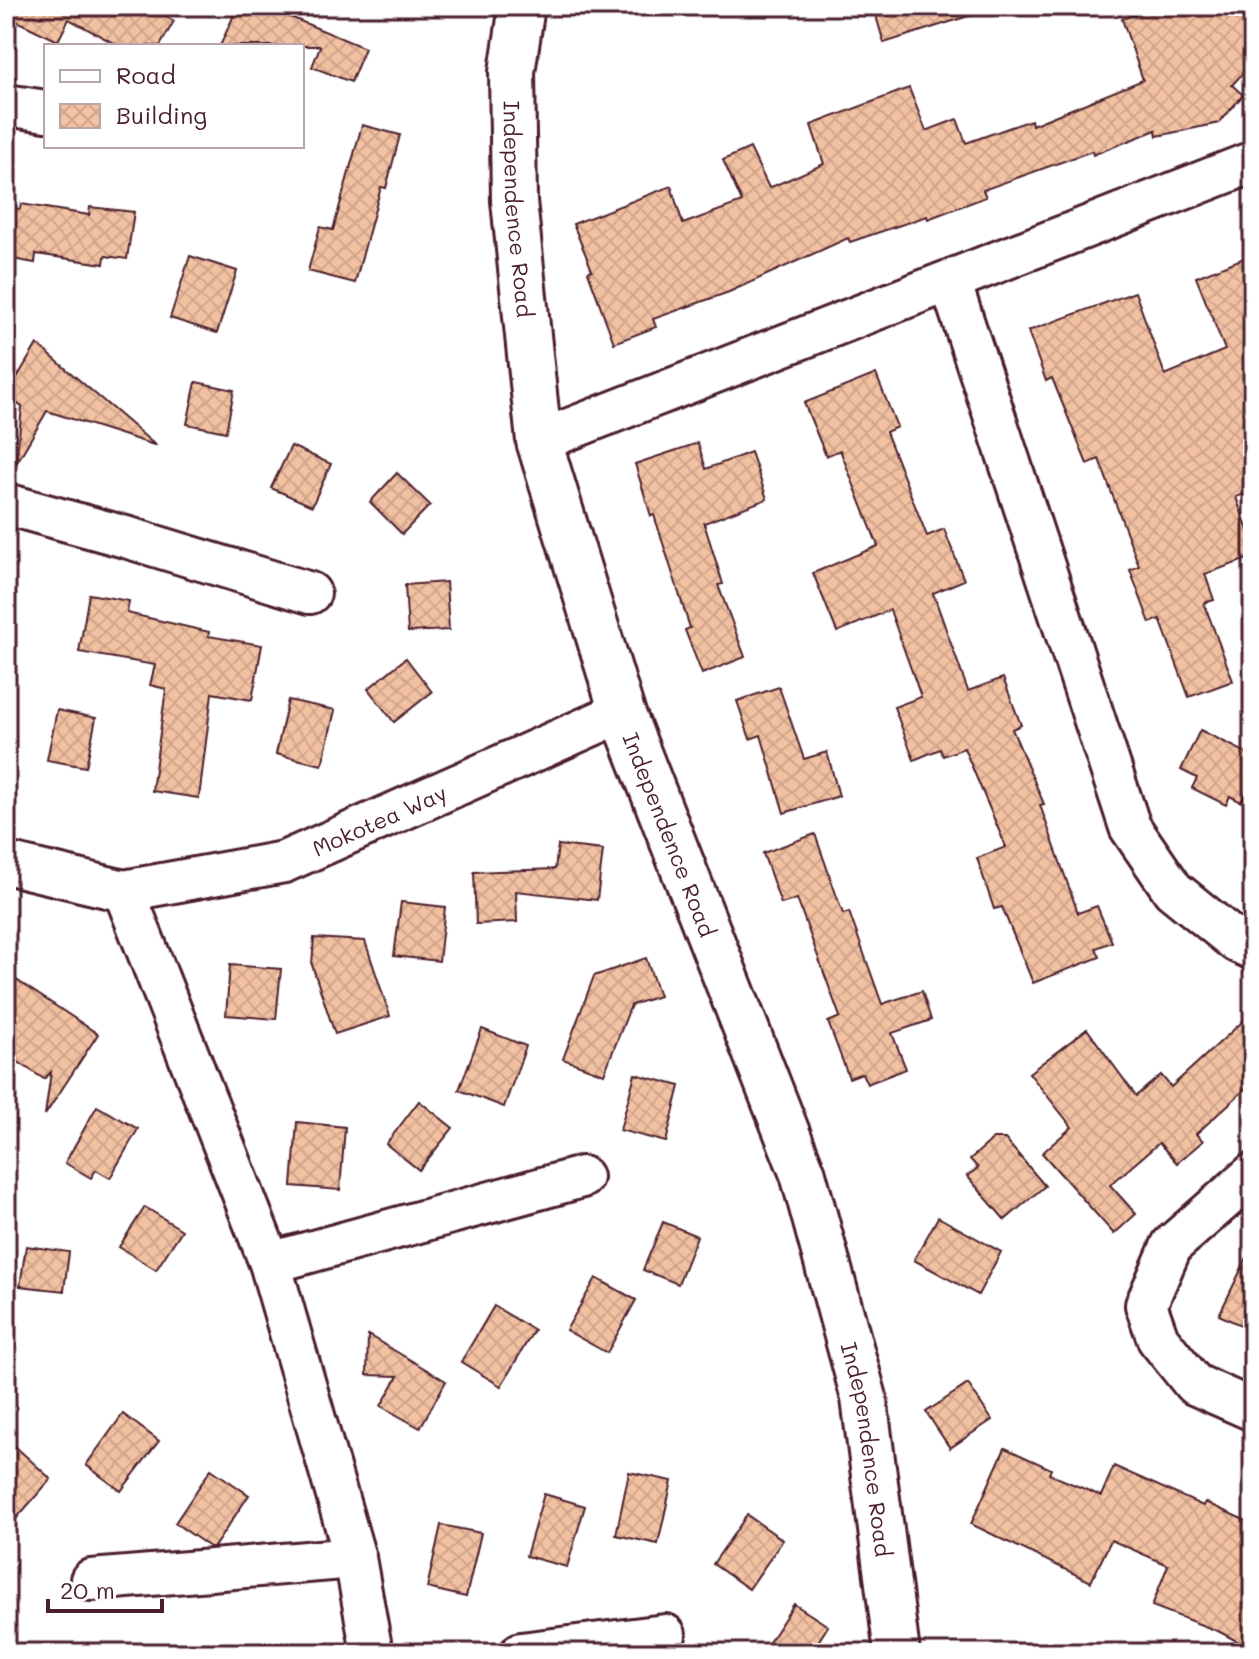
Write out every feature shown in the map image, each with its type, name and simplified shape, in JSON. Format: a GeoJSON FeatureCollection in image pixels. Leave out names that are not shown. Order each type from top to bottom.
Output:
{"type":"FeatureCollection","features":[{"type":"Feature","properties":{"kind":"street","name":"Independence Road"},"geometry":{"type":"LineString","coordinates":[[522,6],[512,72],[514,201],[539,441],[622,712],[803,1174],[864,1398],[897,1653]]}},
{"type":"Feature","properties":{"kind":"street"},"geometry":{"type":"LineString","coordinates":[[6,105],[44,111]]}},
{"type":"Feature","properties":{"kind":"street"},"geometry":{"type":"LineString","coordinates":[[539,441],[1253,162]]}},
{"type":"Feature","properties":{"kind":"street"},"geometry":{"type":"LineString","coordinates":[[950,281],[1130,827],[1173,890],[1237,942],[1253,949]]}},
{"type":"Feature","properties":{"kind":"street"},"geometry":{"type":"LineString","coordinates":[[6,504],[310,593]]}},
{"type":"Feature","properties":{"kind":"street","name":"Mokotea Way"},"geometry":{"type":"LineString","coordinates":[[124,891],[284,862],[622,712]]}},
{"type":"Feature","properties":{"kind":"street"},"geometry":{"type":"LineString","coordinates":[[6,863],[124,891],[270,1263],[355,1558],[372,1653]]}},
{"type":"Feature","properties":{"kind":"street"},"geometry":{"type":"LineString","coordinates":[[1253,1174],[1172,1245],[1146,1305],[1158,1339],[1194,1384],[1253,1410]]}},
{"type":"Feature","properties":{"kind":"street"},"geometry":{"type":"LineString","coordinates":[[270,1263],[582,1177]]}},
{"type":"Feature","properties":{"kind":"street"},"geometry":{"type":"LineString","coordinates":[[91,1580],[355,1558]]}},
{"type":"Feature","properties":{"kind":"street"},"geometry":{"type":"LineString","coordinates":[[521,1653],[665,1635]]}},
{"type":"Feature","properties":{"kind":"building"},"geometry":{"type":"Polygon","coordinates":[[[6,6],[146,6],[174,21],[161,44],[115,44],[69,19],[58,41],[6,16],[6,6]]]}},
{"type":"Feature","properties":{"kind":"building"},"geometry":{"type":"Polygon","coordinates":[[[238,6],[264,6],[365,48],[351,82],[312,67],[320,46],[221,44],[238,6]]]}},
{"type":"Feature","properties":{"kind":"building"},"geometry":{"type":"Polygon","coordinates":[[[873,6],[977,6],[978,13],[884,43],[873,6]]]}},
{"type":"Feature","properties":{"kind":"building"},"geometry":{"type":"Polygon","coordinates":[[[1159,6],[1253,6],[1253,62],[1232,85],[1243,95],[1219,123],[1157,136],[1156,130],[1093,155],[1092,151],[983,190],[986,197],[928,219],[927,216],[850,242],[848,238],[729,292],[653,319],[656,327],[614,343],[588,272],[592,270],[573,224],[671,186],[683,224],[742,202],[723,160],[750,148],[769,188],[824,164],[811,125],[909,88],[926,131],[957,119],[966,143],[1031,120],[1032,125],[1143,80],[1122,19],[1159,6]]]}},
{"type":"Feature","properties":{"kind":"building"},"geometry":{"type":"Polygon","coordinates":[[[362,125],[400,135],[386,188],[381,187],[355,283],[308,271],[320,227],[333,230],[362,125]]]}},
{"type":"Feature","properties":{"kind":"building"},"geometry":{"type":"Polygon","coordinates":[[[21,204],[89,215],[90,207],[134,212],[127,259],[105,256],[104,264],[36,254],[35,263],[6,258],[6,207],[20,209],[21,204]]]}},
{"type":"Feature","properties":{"kind":"building"},"geometry":{"type":"Polygon","coordinates":[[[190,256],[237,271],[217,333],[170,318],[190,256]]]}},
{"type":"Feature","properties":{"kind":"building"},"geometry":{"type":"Polygon","coordinates":[[[1244,258],[1253,279],[1253,491],[1236,497],[1253,544],[1253,557],[1205,574],[1214,600],[1204,603],[1233,681],[1189,697],[1160,619],[1150,623],[1130,570],[1139,566],[1099,459],[1087,464],[1052,378],[1046,381],[1028,331],[1135,292],[1165,375],[1225,350],[1196,277],[1244,258]]]}},
{"type":"Feature","properties":{"kind":"building"},"geometry":{"type":"Polygon","coordinates":[[[37,344],[155,445],[47,411],[16,464],[22,407],[6,396],[37,344]]]}},
{"type":"Feature","properties":{"kind":"building"},"geometry":{"type":"Polygon","coordinates":[[[876,374],[897,427],[886,432],[927,536],[944,529],[964,580],[933,593],[968,691],[1003,678],[1021,725],[1012,729],[1044,804],[1040,805],[1078,913],[1097,906],[1112,942],[1096,948],[1100,957],[1033,983],[1002,907],[994,909],[977,858],[1006,847],[964,748],[943,756],[940,749],[914,760],[894,707],[921,697],[890,610],[837,632],[813,573],[878,546],[840,450],[826,456],[804,403],[876,374]]]}},
{"type":"Feature","properties":{"kind":"building"},"geometry":{"type":"Polygon","coordinates":[[[196,382],[234,390],[226,432],[187,424],[196,382]]]}},
{"type":"Feature","properties":{"kind":"building"},"geometry":{"type":"Polygon","coordinates":[[[698,443],[706,469],[751,452],[767,499],[704,523],[723,584],[718,585],[745,657],[702,674],[685,630],[690,628],[635,464],[698,443]]]}},
{"type":"Feature","properties":{"kind":"building"},"geometry":{"type":"Polygon","coordinates":[[[291,446],[331,464],[312,506],[271,488],[291,446]]]}},
{"type":"Feature","properties":{"kind":"building"},"geometry":{"type":"Polygon","coordinates":[[[397,473],[430,505],[402,534],[370,502],[397,473]]]}},
{"type":"Feature","properties":{"kind":"building"},"geometry":{"type":"Polygon","coordinates":[[[446,582],[449,630],[408,632],[405,585],[446,582]]]}},
{"type":"Feature","properties":{"kind":"building"},"geometry":{"type":"Polygon","coordinates":[[[89,594],[129,601],[127,613],[209,632],[208,636],[262,645],[252,700],[212,693],[199,798],[152,791],[166,689],[150,685],[155,665],[79,652],[89,594]]]}},
{"type":"Feature","properties":{"kind":"building"},"geometry":{"type":"Polygon","coordinates":[[[406,658],[432,692],[394,722],[368,689],[406,658]]]}},
{"type":"Feature","properties":{"kind":"building"},"geometry":{"type":"Polygon","coordinates":[[[779,687],[804,759],[827,752],[839,796],[784,813],[761,735],[750,739],[737,701],[779,687]]]}},
{"type":"Feature","properties":{"kind":"building"},"geometry":{"type":"Polygon","coordinates":[[[288,700],[335,710],[322,765],[276,754],[288,700]]]}},
{"type":"Feature","properties":{"kind":"building"},"geometry":{"type":"Polygon","coordinates":[[[57,710],[96,718],[86,767],[47,760],[57,710]]]}},
{"type":"Feature","properties":{"kind":"building"},"geometry":{"type":"Polygon","coordinates":[[[1200,730],[1253,756],[1253,778],[1241,802],[1230,796],[1226,805],[1192,788],[1197,778],[1181,770],[1200,730]]]}},
{"type":"Feature","properties":{"kind":"building"},"geometry":{"type":"Polygon","coordinates":[[[815,834],[843,914],[849,912],[882,1004],[922,991],[931,1020],[892,1033],[906,1069],[867,1084],[862,1073],[849,1078],[828,1022],[840,1017],[797,899],[781,904],[763,853],[815,834]]]}},
{"type":"Feature","properties":{"kind":"building"},"geometry":{"type":"Polygon","coordinates":[[[558,845],[603,850],[597,900],[516,891],[517,922],[476,924],[474,872],[555,869],[558,845]]]}},
{"type":"Feature","properties":{"kind":"building"},"geometry":{"type":"Polygon","coordinates":[[[401,902],[445,907],[439,961],[394,956],[401,902]]]}},
{"type":"Feature","properties":{"kind":"building"},"geometry":{"type":"Polygon","coordinates":[[[314,938],[365,941],[390,1016],[335,1034],[312,965],[314,938]]]}},
{"type":"Feature","properties":{"kind":"building"},"geometry":{"type":"Polygon","coordinates":[[[646,958],[659,996],[631,1005],[604,1074],[563,1059],[594,976],[646,958]]]}},
{"type":"Feature","properties":{"kind":"building"},"geometry":{"type":"Polygon","coordinates":[[[230,965],[281,969],[276,1019],[226,1015],[230,965]]]}},
{"type":"Feature","properties":{"kind":"building"},"geometry":{"type":"Polygon","coordinates":[[[6,973],[98,1034],[45,1115],[51,1072],[44,1079],[6,1054],[6,973]]]}},
{"type":"Feature","properties":{"kind":"building"},"geometry":{"type":"Polygon","coordinates":[[[1253,1012],[1253,1082],[1196,1134],[1203,1141],[1177,1163],[1159,1143],[1110,1185],[1136,1214],[1114,1234],[1042,1153],[1072,1127],[1029,1073],[1087,1029],[1136,1096],[1161,1075],[1171,1087],[1253,1012]]]}},
{"type":"Feature","properties":{"kind":"building"},"geometry":{"type":"Polygon","coordinates":[[[482,1029],[526,1046],[504,1107],[459,1090],[482,1029]]]}},
{"type":"Feature","properties":{"kind":"building"},"geometry":{"type":"Polygon","coordinates":[[[635,1074],[680,1086],[666,1142],[620,1130],[635,1074]]]}},
{"type":"Feature","properties":{"kind":"building"},"geometry":{"type":"Polygon","coordinates":[[[419,1101],[453,1128],[419,1170],[386,1144],[419,1101]]]}},
{"type":"Feature","properties":{"kind":"building"},"geometry":{"type":"Polygon","coordinates":[[[97,1106],[138,1129],[110,1178],[96,1170],[91,1178],[65,1163],[97,1106]]]}},
{"type":"Feature","properties":{"kind":"building"},"geometry":{"type":"Polygon","coordinates":[[[297,1122],[345,1127],[340,1190],[292,1186],[297,1122]]]}},
{"type":"Feature","properties":{"kind":"building"},"geometry":{"type":"Polygon","coordinates":[[[993,1139],[1005,1139],[1045,1186],[1005,1220],[967,1176],[978,1168],[970,1159],[993,1139]]]}},
{"type":"Feature","properties":{"kind":"building"},"geometry":{"type":"Polygon","coordinates":[[[145,1207],[182,1230],[156,1270],[119,1247],[145,1207]]]}},
{"type":"Feature","properties":{"kind":"building"},"geometry":{"type":"Polygon","coordinates":[[[938,1217],[1001,1252],[978,1295],[914,1260],[938,1217]]]}},
{"type":"Feature","properties":{"kind":"building"},"geometry":{"type":"Polygon","coordinates":[[[663,1222],[697,1236],[678,1284],[643,1270],[663,1222]]]}},
{"type":"Feature","properties":{"kind":"building"},"geometry":{"type":"Polygon","coordinates":[[[1253,1245],[1253,1331],[1219,1315],[1253,1245]]]}},
{"type":"Feature","properties":{"kind":"building"},"geometry":{"type":"Polygon","coordinates":[[[26,1246],[69,1252],[64,1291],[20,1286],[26,1246]]]}},
{"type":"Feature","properties":{"kind":"building"},"geometry":{"type":"Polygon","coordinates":[[[596,1278],[636,1300],[607,1353],[566,1330],[596,1278]]]}},
{"type":"Feature","properties":{"kind":"building"},"geometry":{"type":"Polygon","coordinates":[[[494,1306],[534,1330],[501,1386],[461,1362],[494,1306]]]}},
{"type":"Feature","properties":{"kind":"building"},"geometry":{"type":"Polygon","coordinates":[[[368,1335],[446,1381],[420,1428],[381,1406],[398,1376],[367,1375],[368,1335]]]}},
{"type":"Feature","properties":{"kind":"building"},"geometry":{"type":"Polygon","coordinates":[[[968,1384],[992,1420],[950,1448],[926,1412],[968,1384]]]}},
{"type":"Feature","properties":{"kind":"building"},"geometry":{"type":"Polygon","coordinates":[[[123,1414],[159,1441],[121,1491],[86,1465],[123,1414]]]}},
{"type":"Feature","properties":{"kind":"building"},"geometry":{"type":"Polygon","coordinates":[[[6,1438],[51,1479],[6,1530],[6,1438]]]}},
{"type":"Feature","properties":{"kind":"building"},"geometry":{"type":"Polygon","coordinates":[[[1005,1448],[1051,1469],[1049,1474],[1101,1496],[1114,1466],[1203,1506],[1205,1502],[1253,1524],[1253,1645],[1247,1643],[1246,1646],[1220,1632],[1152,1606],[1168,1565],[1111,1540],[1091,1582],[971,1524],[1005,1448]]]}},
{"type":"Feature","properties":{"kind":"building"},"geometry":{"type":"Polygon","coordinates":[[[211,1469],[249,1495],[214,1547],[175,1523],[211,1469]]]}},
{"type":"Feature","properties":{"kind":"building"},"geometry":{"type":"Polygon","coordinates":[[[629,1472],[672,1481],[658,1544],[616,1535],[629,1472]]]}},
{"type":"Feature","properties":{"kind":"building"},"geometry":{"type":"Polygon","coordinates":[[[544,1494],[585,1506],[567,1567],[526,1556],[544,1494]]]}},
{"type":"Feature","properties":{"kind":"building"},"geometry":{"type":"Polygon","coordinates":[[[747,1515],[783,1540],[749,1589],[713,1564],[747,1515]]]}},
{"type":"Feature","properties":{"kind":"building"},"geometry":{"type":"Polygon","coordinates":[[[441,1525],[481,1533],[466,1597],[427,1588],[441,1525]]]}},
{"type":"Feature","properties":{"kind":"building"},"geometry":{"type":"Polygon","coordinates":[[[794,1604],[828,1626],[811,1653],[762,1653],[794,1604]]]}}]}
